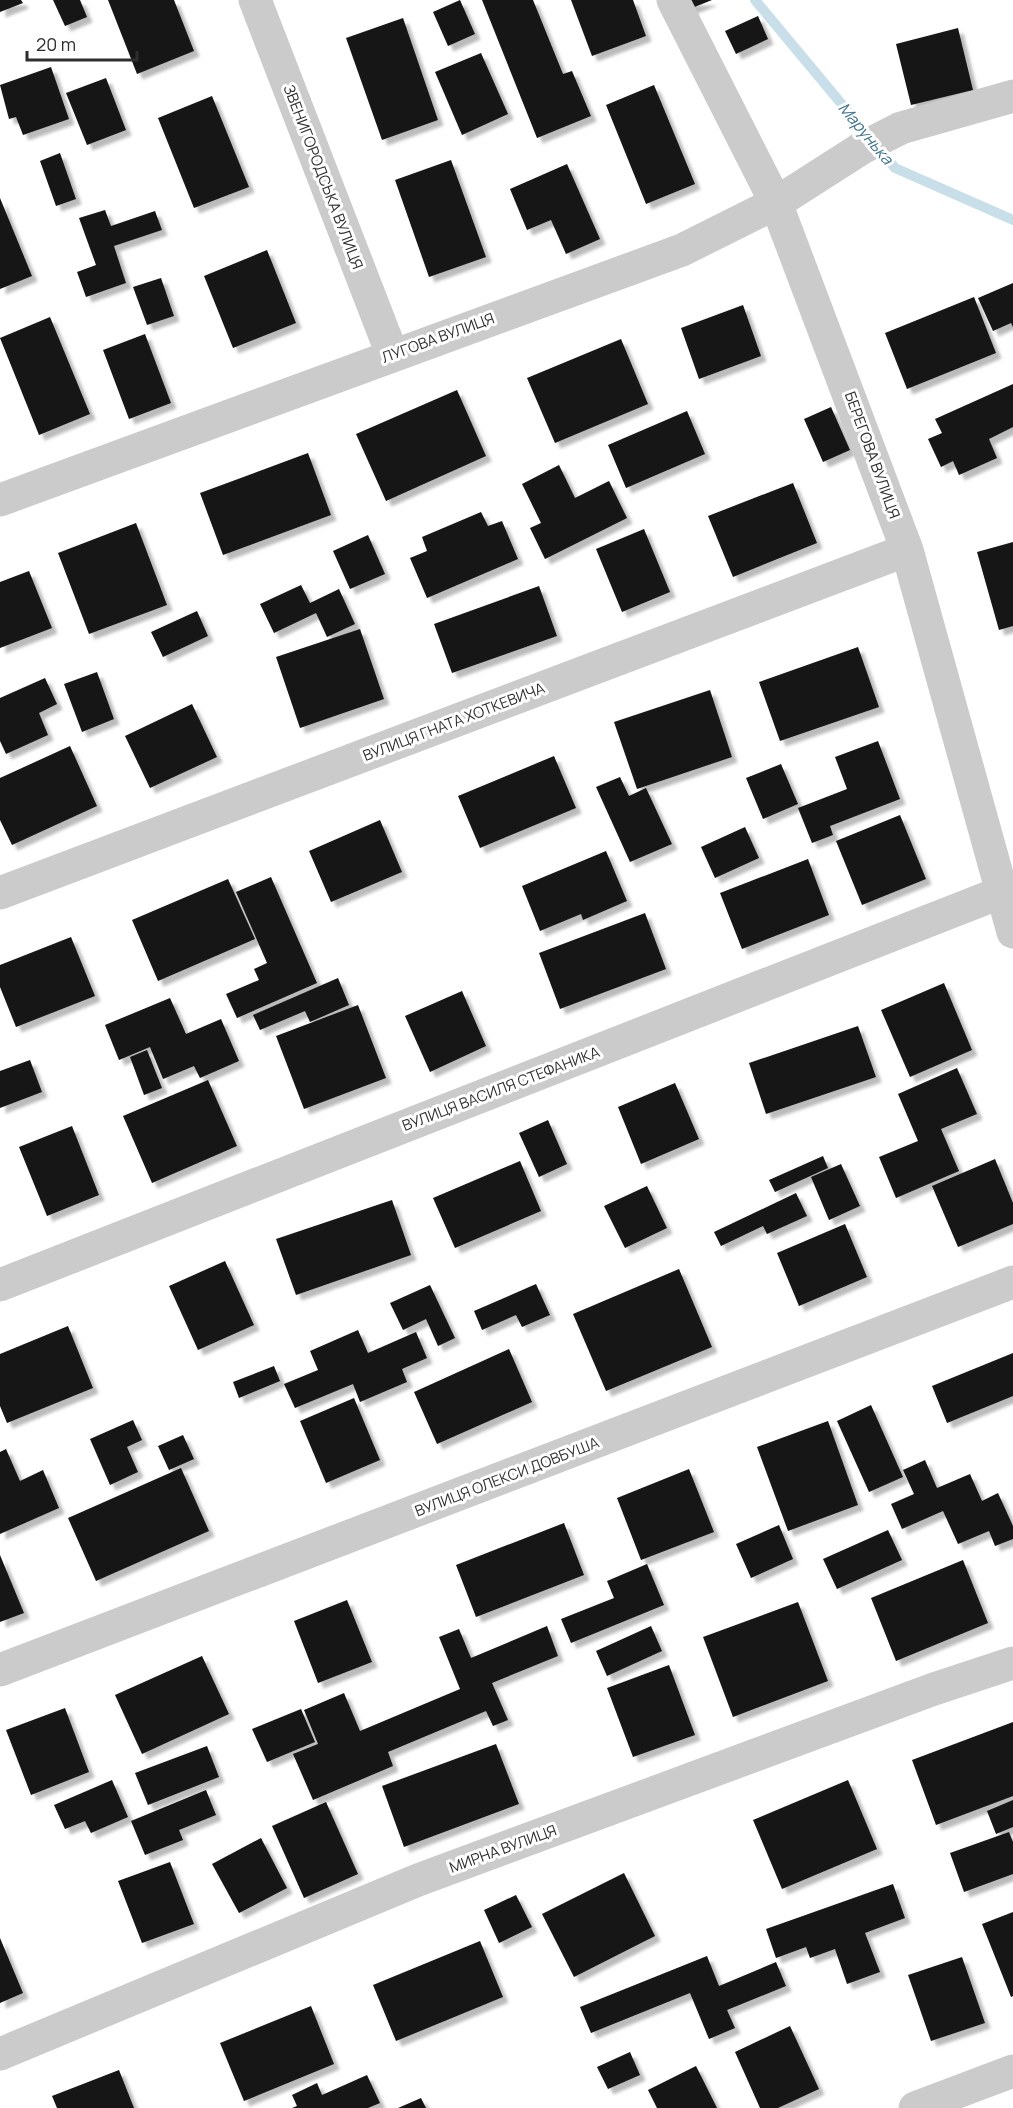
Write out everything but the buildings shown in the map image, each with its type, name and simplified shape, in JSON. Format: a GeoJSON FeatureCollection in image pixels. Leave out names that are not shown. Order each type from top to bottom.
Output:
{"type":"FeatureCollection","features":[{"type":"Feature","properties":{"kind":"street","name":"ЗВЕНИГОРОДСЬКА ВУЛИЦЯ"},"geometry":{"type":"LineString","coordinates":[[255,0],[392,354]]}},
{"type":"Feature","properties":{"kind":"street","name":"БЕРЕГОВА ВУЛИЦЯ"},"geometry":{"type":"LineString","coordinates":[[673,0],[776,203],[908,550],[1013,932]]}},
{"type":"Feature","properties":{"kind":"street","name":"ЛУГОВА ВУЛИЦЯ"},"geometry":{"type":"LineString","coordinates":[[0,500],[392,354],[682,250],[776,203],[862,148],[901,128],[1013,96]]}},
{"type":"Feature","properties":{"kind":"street","name":"ВУЛИЦЯ ГНАТА ХОТКЕВИЧА"},"geometry":{"type":"LineString","coordinates":[[0,893],[908,550]]}},
{"type":"Feature","properties":{"kind":"street","name":"ВУЛИЦЯ ВАСИЛЯ СТЕФАНИКА"},"geometry":{"type":"LineString","coordinates":[[0,1285],[1002,892]]}},
{"type":"Feature","properties":{"kind":"street","name":"ВУЛИЦЯ ОЛЕКСИ ДОВБУША"},"geometry":{"type":"LineString","coordinates":[[0,1670],[1013,1282]]}},
{"type":"Feature","properties":{"kind":"street","name":"МИРНА ВУЛИЦЯ"},"geometry":{"type":"LineString","coordinates":[[0,2054],[418,1880],[934,1689],[1013,1663]]}},
{"type":"Feature","properties":{"kind":"street"},"geometry":{"type":"LineString","coordinates":[[915,2108],[1013,2071]]}},
{"type":"Feature","properties":{"kind":"waterway","name":"Марунька"},"geometry":{"type":"LineString","coordinates":[[755,0],[895,168],[1013,220]]}}]}
